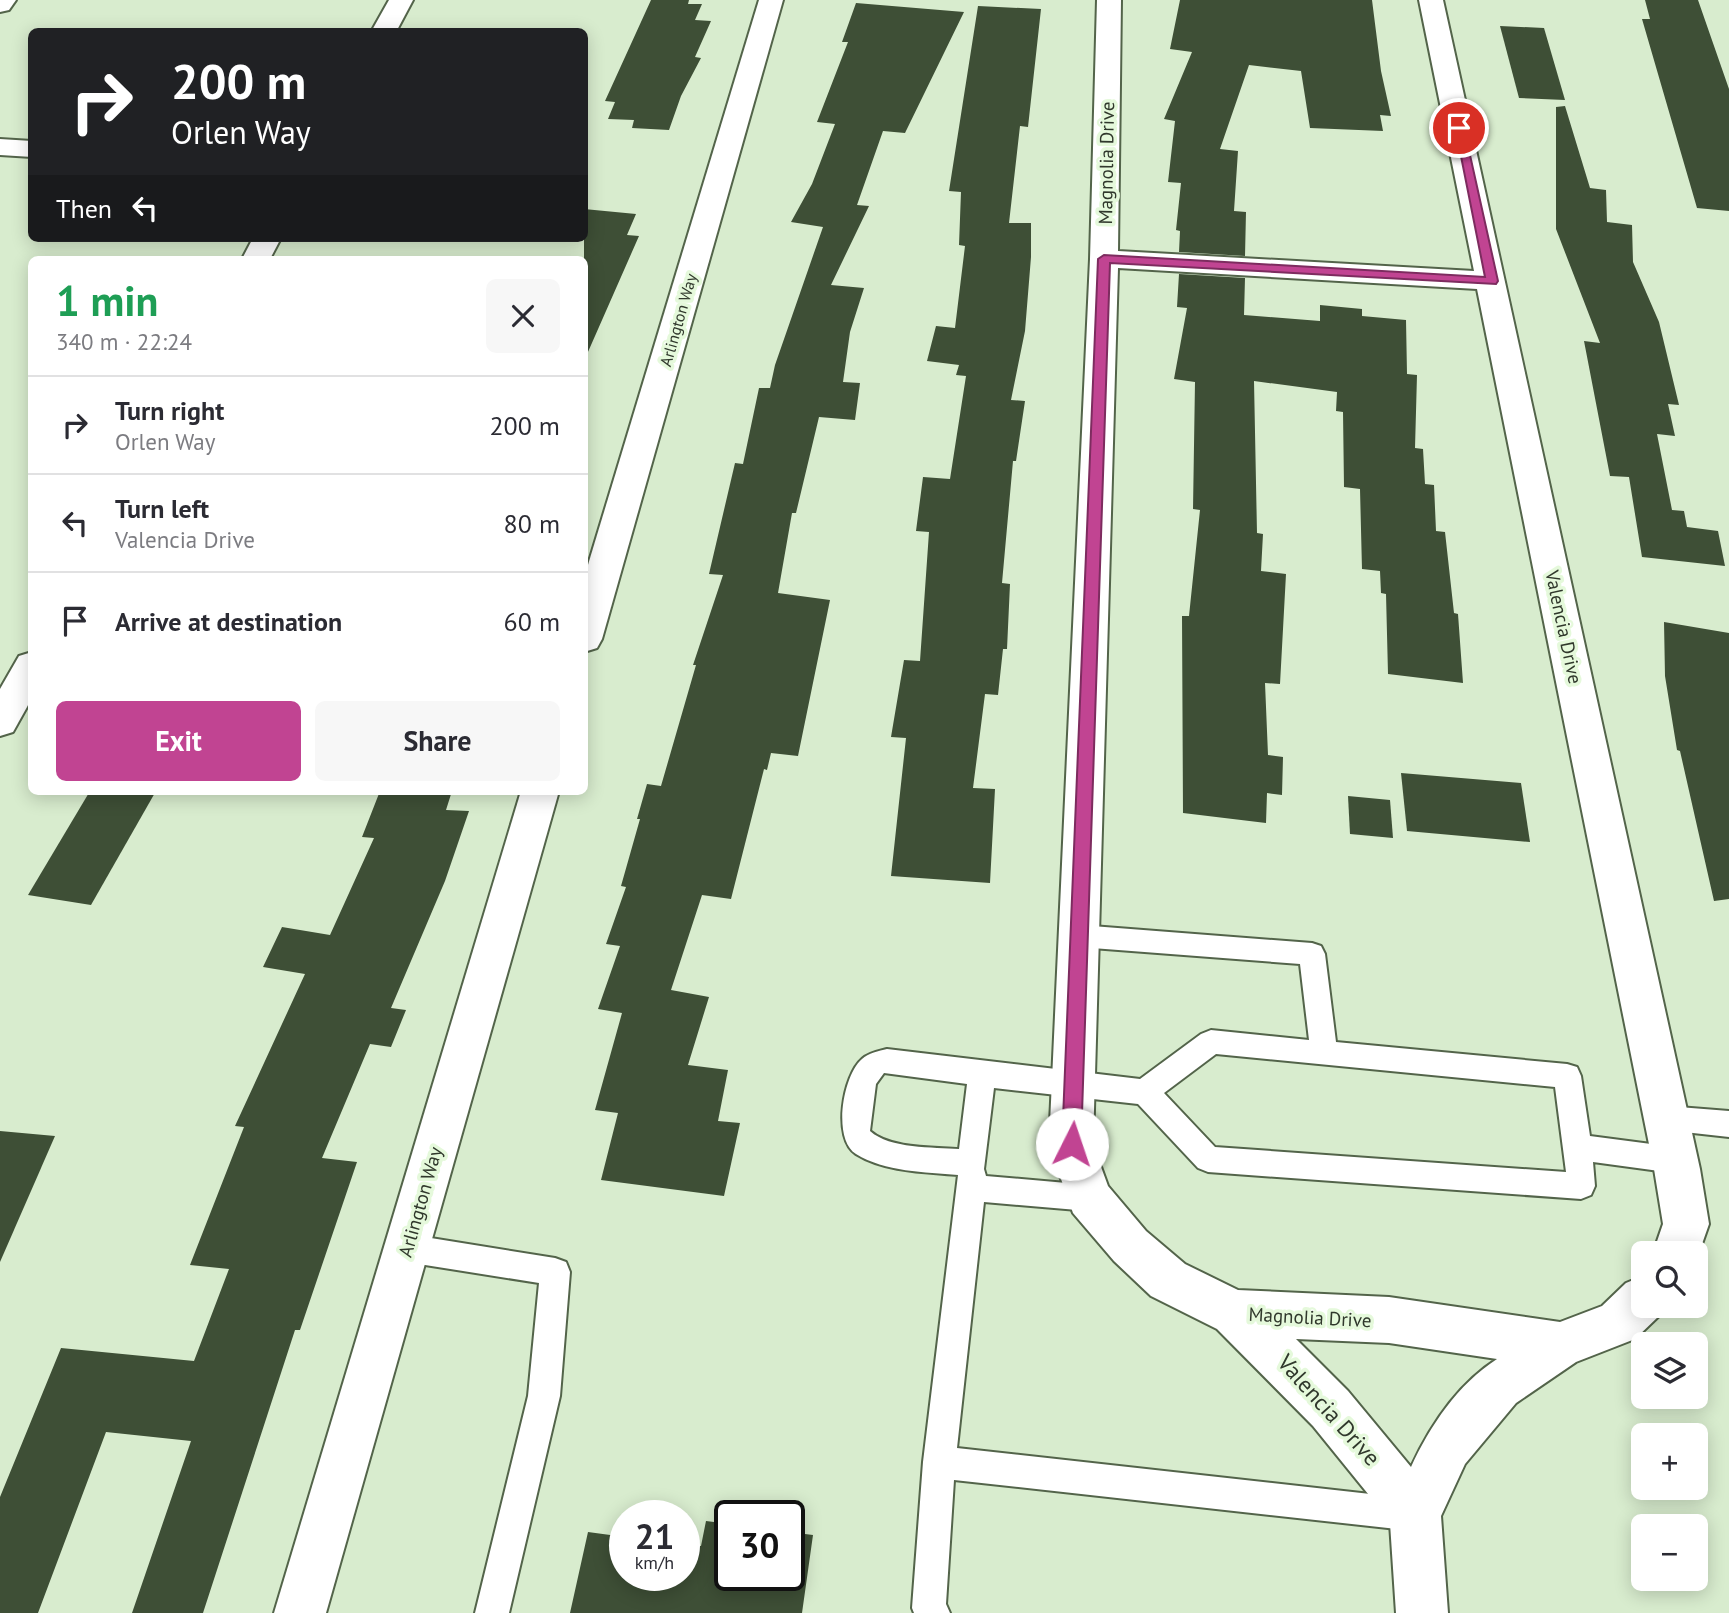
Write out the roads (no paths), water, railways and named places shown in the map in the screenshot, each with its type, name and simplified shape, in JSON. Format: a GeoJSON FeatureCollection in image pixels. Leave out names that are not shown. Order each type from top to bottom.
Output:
{"type":"FeatureCollection","features":[{"type":"Feature","properties":{"kind":"street"},"geometry":{"type":"LineString","coordinates":[[0,5],[4,0]]}},
{"type":"Feature","properties":{"kind":"street"},"geometry":{"type":"LineString","coordinates":[[385,28],[401,0]]}},
{"type":"Feature","properties":{"kind":"street","name":"Arlington Way"},"geometry":{"type":"LineString","coordinates":[[588,625],[771,0]]}},
{"type":"Feature","properties":{"kind":"street","name":"Magnolia Drive"},"geometry":{"type":"LineString","coordinates":[[1109,0],[1104,259],[1072,1144],[1089,1198],[1130,1246],[1168,1280],[1234,1313],[1389,1321],[1560,1345]]}},
{"type":"Feature","properties":{"kind":"street","name":"Valencia Drive"},"geometry":{"type":"LineString","coordinates":[[1432,0],[1666,1118],[1686,1224],[1680,1241]]}},
{"type":"Feature","properties":{"kind":"street"},"geometry":{"type":"LineString","coordinates":[[0,147],[28,149]]}},
{"type":"Feature","properties":{"kind":"street"},"geometry":{"type":"LineString","coordinates":[[1104,259],[1492,281]]}},
{"type":"Feature","properties":{"kind":"street"},"geometry":{"type":"LineString","coordinates":[[0,722],[28,672]]}},
{"type":"Feature","properties":{"kind":"street","name":"Arlington Way"},"geometry":{"type":"LineString","coordinates":[[300,1613],[539,795]]}},
{"type":"Feature","properties":{"kind":"street"},"geometry":{"type":"LineString","coordinates":[[1422,1613],[1415,1515],[1447,1446],[1499,1387],[1560,1345],[1618,1323],[1631,1311]]}},
{"type":"Feature","properties":{"kind":"street","name":"Valencia Drive"},"geometry":{"type":"LineString","coordinates":[[1234,1313],[1290,1364],[1375,1457],[1415,1515]]}},
{"type":"Feature","properties":{"kind":"lane"},"geometry":{"type":"LineString","coordinates":[[1079,936],[1312,954],[1324,1053]]}},
{"type":"Feature","properties":{"kind":"lane"},"geometry":{"type":"LineString","coordinates":[[1089,1198],[972,1176],[869,1149],[859,1139],[855,1129],[863,1079],[868,1068],[887,1061],[1075,1087],[1145,1092],[1211,1042],[1567,1076],[1581,1186],[1208,1159],[1145,1092]]}},
{"type":"Feature","properties":{"kind":"lane"},"geometry":{"type":"LineString","coordinates":[[933,1613],[929,1608],[939,1462],[982,1073]]}},
{"type":"Feature","properties":{"kind":"lane"},"geometry":{"type":"LineString","coordinates":[[1666,1118],[1729,1125]]}},
{"type":"Feature","properties":{"kind":"lane"},"geometry":{"type":"LineString","coordinates":[[1578,1147],[1674,1160]]}},
{"type":"Feature","properties":{"kind":"lane"},"geometry":{"type":"LineString","coordinates":[[407,1248],[555,1272],[544,1396],[492,1613]]}},
{"type":"Feature","properties":{"kind":"lane"},"geometry":{"type":"LineString","coordinates":[[939,1462],[1415,1515]]}}]}
